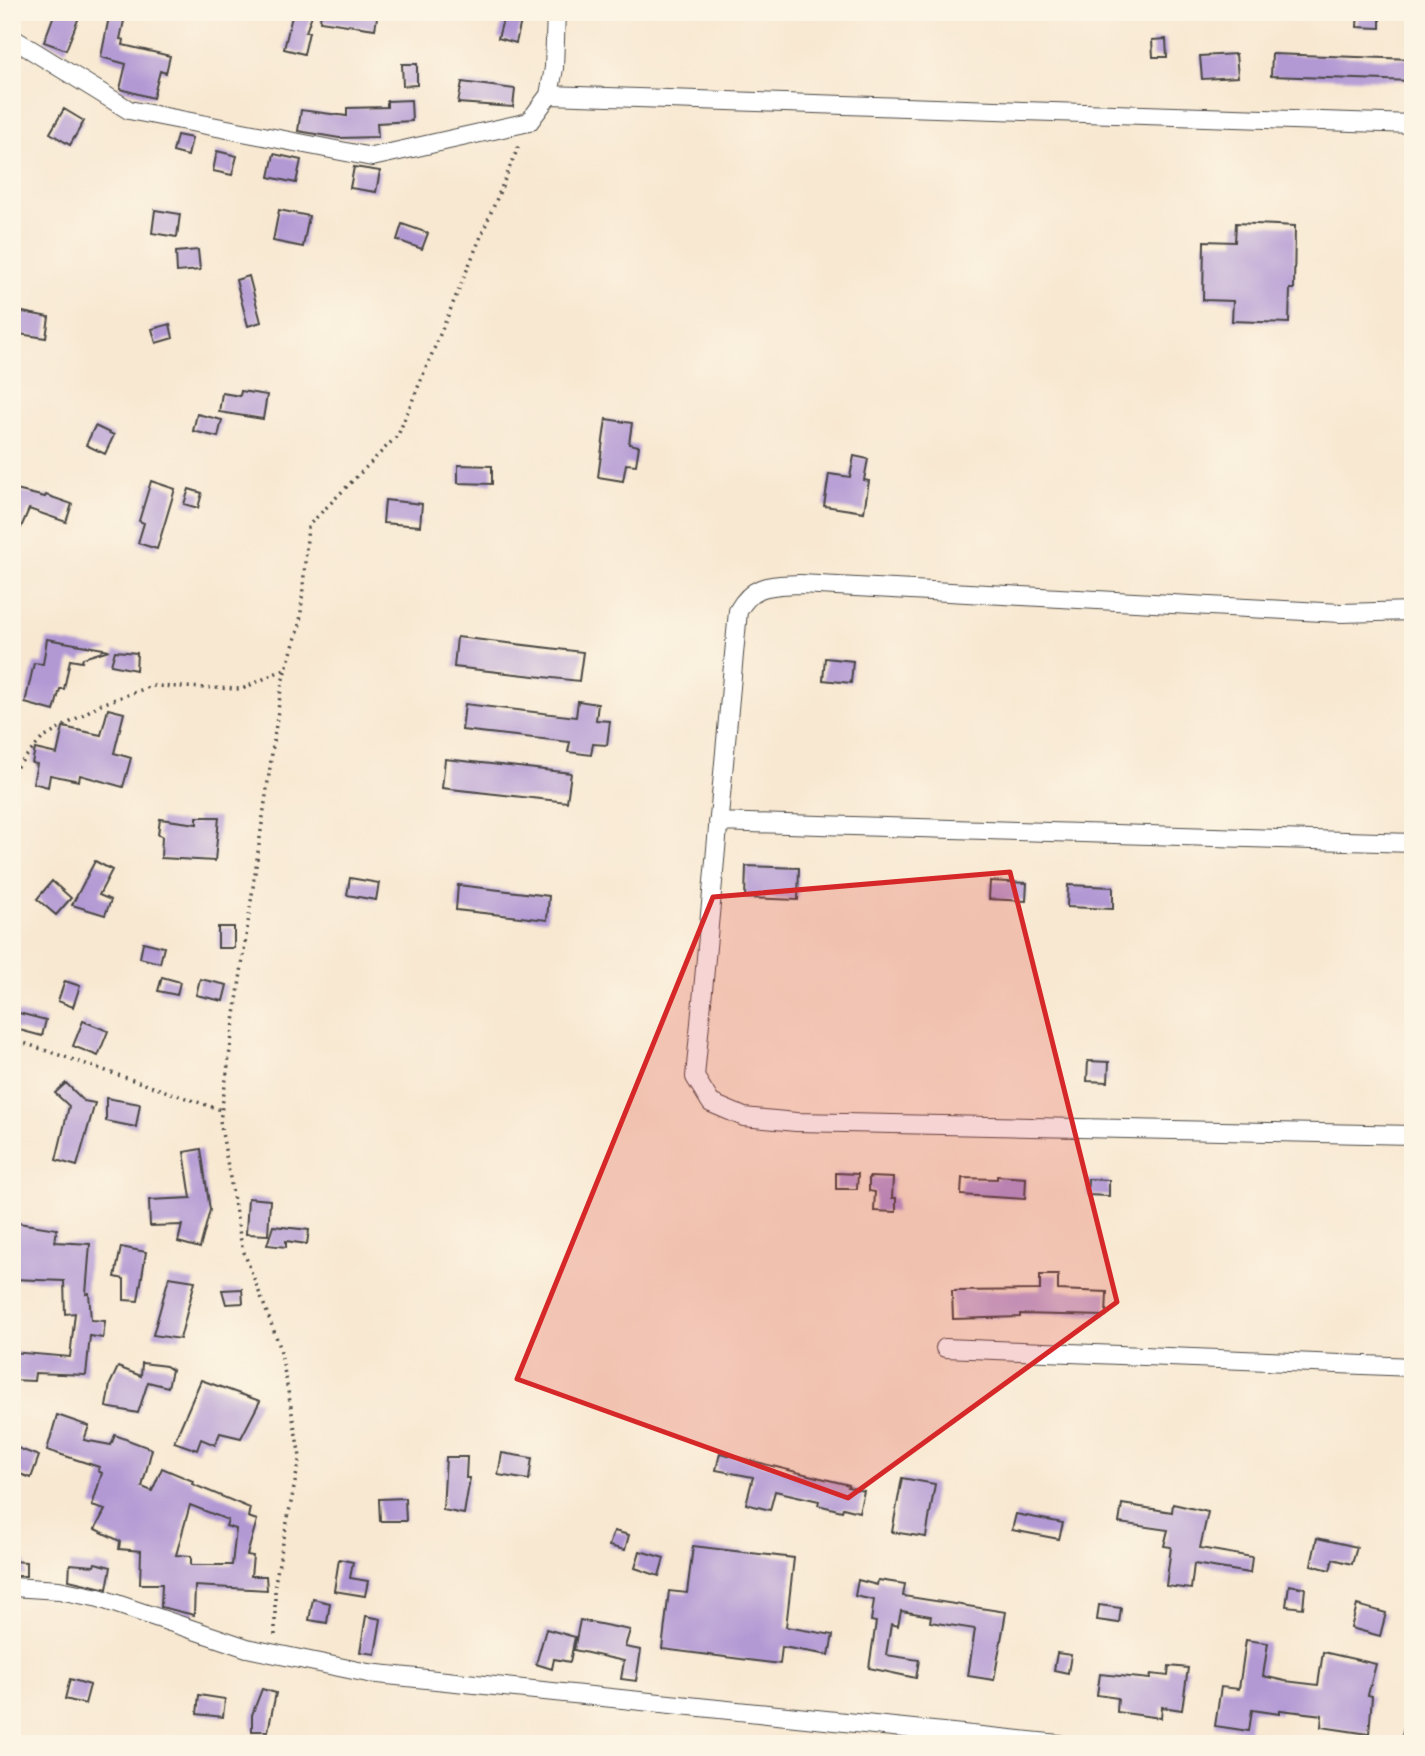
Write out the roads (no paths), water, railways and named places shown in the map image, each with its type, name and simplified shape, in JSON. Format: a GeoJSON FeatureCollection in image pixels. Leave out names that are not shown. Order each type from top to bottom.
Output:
{"type":"FeatureCollection","features":[{"type":"Feature","properties":{"kind":"street"},"geometry":{"type":"LineString","coordinates":[[12,37],[129,110],[372,157],[529,122],[549,95],[554,68],[556,12]]}},
{"type":"Feature","properties":{"kind":"street"},"geometry":{"type":"LineString","coordinates":[[549,95],[1413,124]]}},
{"type":"Feature","properties":{"kind":"street"},"geometry":{"type":"LineString","coordinates":[[1413,611],[1341,613],[800,584],[765,587],[748,594],[738,611],[695,1077],[711,1103],[744,1117],[796,1122],[1413,1135]]}},
{"type":"Feature","properties":{"kind":"street"},"geometry":{"type":"LineString","coordinates":[[718,822],[1413,843]]}},
{"type":"Feature","properties":{"kind":"street"},"geometry":{"type":"LineString","coordinates":[[946,1348],[1413,1367]]}},
{"type":"Feature","properties":{"kind":"street"},"geometry":{"type":"LineString","coordinates":[[12,1587],[59,1590],[99,1598],[156,1620],[275,1655],[415,1679],[1059,1744]]}},
{"type":"Feature","properties":{"kind":"street"},"geometry":{"type":"LineString","coordinates":[[1409,1744],[1413,1729]]}}]}
